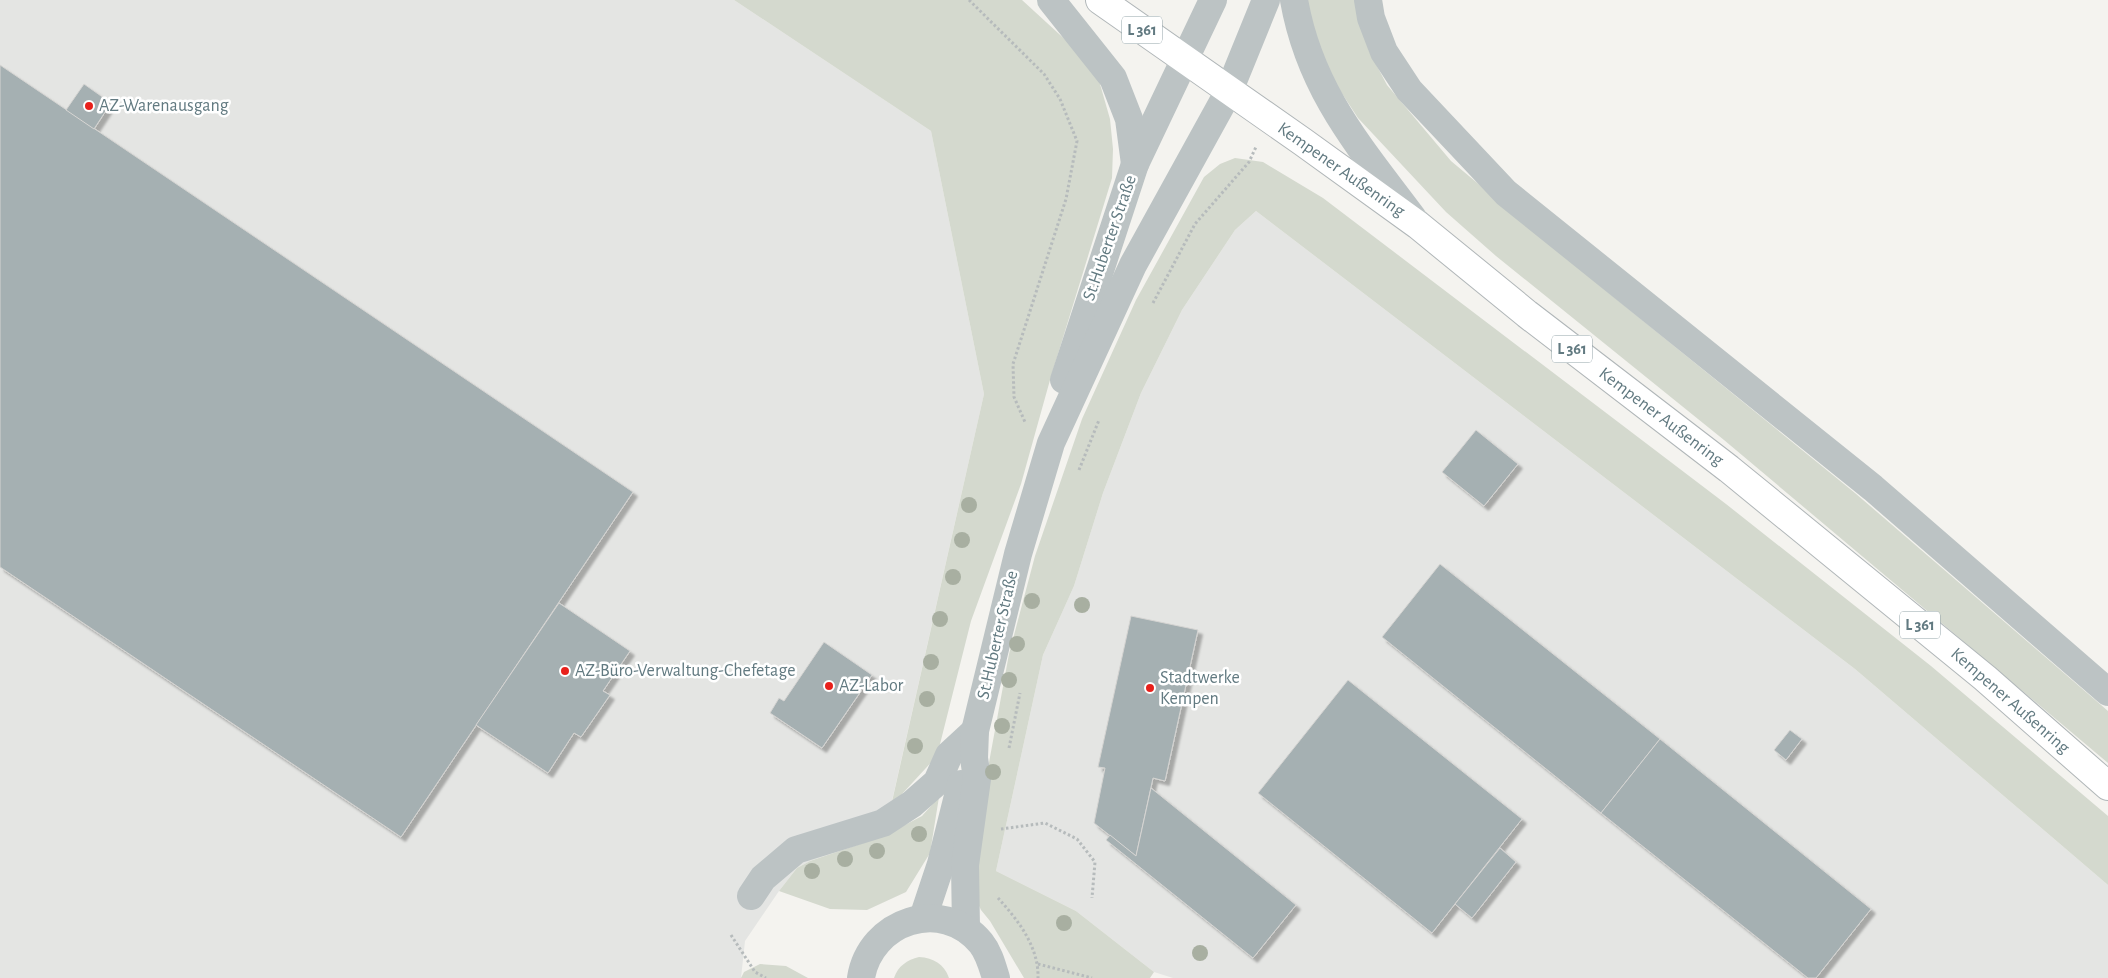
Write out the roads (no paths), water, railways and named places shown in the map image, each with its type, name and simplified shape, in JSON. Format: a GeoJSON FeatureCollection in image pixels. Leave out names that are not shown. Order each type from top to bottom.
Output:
{"type":"FeatureCollection","features":[{"type":"Feature","properties":{"kind":"main road","name":"Kempener Außenring"},"geometry":{"type":"LineString","coordinates":[[1100,0],[1418,225],[1527,314],[1728,469],[1880,592],[1985,678],[2108,786]]}},
{"type":"Feature","properties":{"kind":"street"},"geometry":{"type":"LineString","coordinates":[[1051,0],[1113,78],[1129,119],[1135,164]]}},
{"type":"Feature","properties":{"kind":"street","name":"St.Huberter Straße"},"geometry":{"type":"LineString","coordinates":[[1055,434],[1064,376],[1135,164],[1212,0]]}},
{"type":"Feature","properties":{"kind":"street","name":"St.Huberter Straße"},"geometry":{"type":"LineString","coordinates":[[966,929],[965,865],[977,779],[974,758],[975,731],[1018,554],[1055,434],[1133,265],[1229,91],[1266,0]]}},
{"type":"Feature","properties":{"kind":"street"},"geometry":{"type":"LineString","coordinates":[[1294,0],[1298,27],[1326,96],[1342,124],[1418,225]]}},
{"type":"Feature","properties":{"kind":"street"},"geometry":{"type":"LineString","coordinates":[[1368,0],[1371,18],[1384,52],[1409,90],[1506,194],[1873,488],[2108,692]]}},
{"type":"Feature","properties":{"kind":"street"},"geometry":{"type":"LineString","coordinates":[[751,896],[763,878],[796,850],[883,823],[912,804],[937,782],[949,755],[975,731]]}},
{"type":"Feature","properties":{"kind":"street","name":"St.Huberter Straße"},"geometry":{"type":"LineString","coordinates":[[923,918],[941,864],[963,774],[974,758]]}},
{"type":"Feature","properties":{"kind":"street"},"geometry":{"type":"LineString","coordinates":[[861,978],[862,967],[870,950],[881,937],[901,924],[923,918],[946,920],[966,929],[981,943],[991,960],[996,978]]}},
{"type":"Feature","properties":{"kind":"place","name":"AZ-Warenausgang"},"geometry":{"type":"Point","coordinates":[89,106]}},
{"type":"Feature","properties":{"kind":"place","name":"AZ-Büro-Verwaltung-Chefetage"},"geometry":{"type":"Point","coordinates":[565,671]}},
{"type":"Feature","properties":{"kind":"place","name":"AZ-Labor"},"geometry":{"type":"Point","coordinates":[829,686]}},
{"type":"Feature","properties":{"kind":"place","name":"Stadtwerke Kempen"},"geometry":{"type":"Point","coordinates":[1150,688]}}]}
